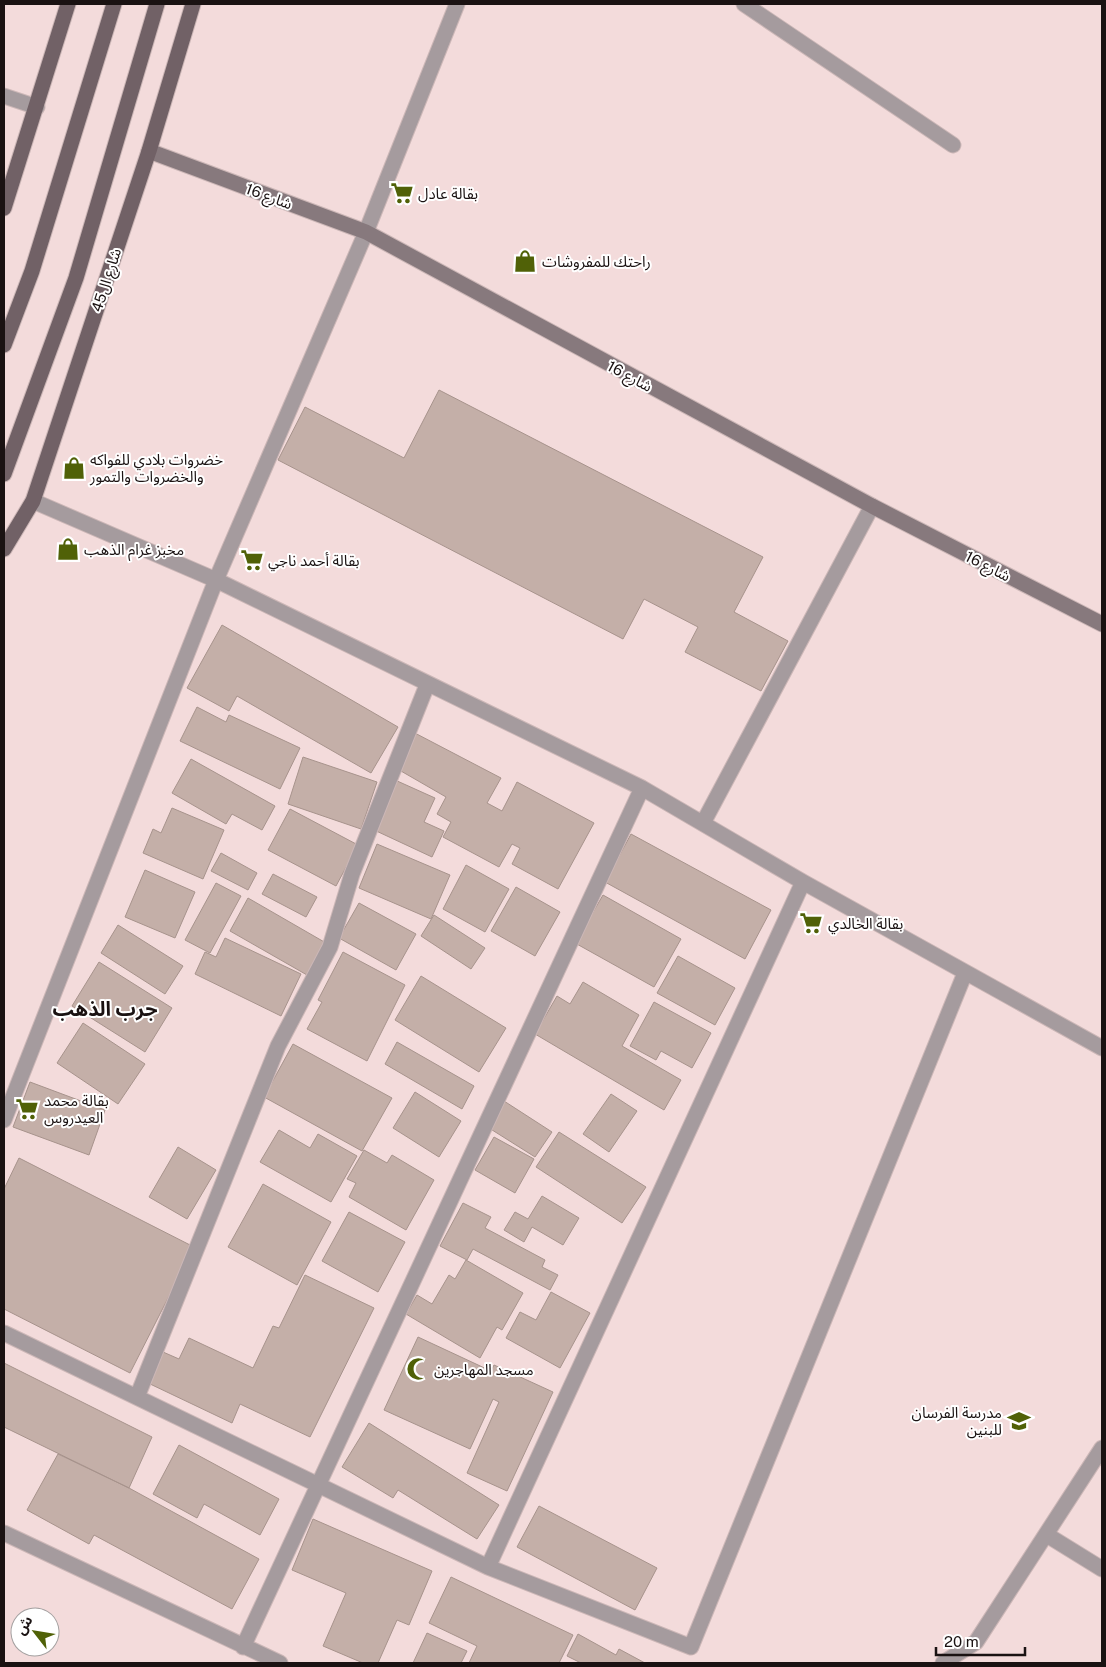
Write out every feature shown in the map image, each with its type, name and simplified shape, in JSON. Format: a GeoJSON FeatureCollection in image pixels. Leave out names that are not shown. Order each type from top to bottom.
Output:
{"type":"FeatureCollection","features":[{"type":"Feature","properties":{"kind":"main road"},"geometry":{"type":"LineString","coordinates":[[4,208],[68,4]]}},
{"type":"Feature","properties":{"kind":"main road"},"geometry":{"type":"LineString","coordinates":[[4,346],[32,271],[114,4]]}},
{"type":"Feature","properties":{"kind":"main road","name":"شارع ال45"},"geometry":{"type":"LineString","coordinates":[[4,474],[76,278],[157,4]]}},
{"type":"Feature","properties":{"kind":"main road","name":"شارع ال45"},"geometry":{"type":"LineString","coordinates":[[4,548],[33,501],[149,151],[192,4]]}},
{"type":"Feature","properties":{"kind":"street"},"geometry":{"type":"LineString","coordinates":[[4,1120],[216,580],[366,232],[457,4]]}},
{"type":"Feature","properties":{"kind":"street"},"geometry":{"type":"LineString","coordinates":[[744,4],[953,145]]}},
{"type":"Feature","properties":{"kind":"street"},"geometry":{"type":"LineString","coordinates":[[4,96],[37,107]]}},
{"type":"Feature","properties":{"kind":"street","name":"شارع 16"},"geometry":{"type":"LineString","coordinates":[[149,151],[366,232],[872,506],[1102,624]]}},
{"type":"Feature","properties":{"kind":"street"},"geometry":{"type":"LineString","coordinates":[[33,501],[216,580],[427,685],[642,788],[802,882],[1102,1048]]}},
{"type":"Feature","properties":{"kind":"street"},"geometry":{"type":"LineString","coordinates":[[703,823],[872,506]]}},
{"type":"Feature","properties":{"kind":"street"},"geometry":{"type":"LineString","coordinates":[[137,1397],[278,1046],[330,947],[352,874],[427,685]]}},
{"type":"Feature","properties":{"kind":"street"},"geometry":{"type":"LineString","coordinates":[[243,1647],[642,788]]}},
{"type":"Feature","properties":{"kind":"street"},"geometry":{"type":"LineString","coordinates":[[488,1567],[802,882]]}},
{"type":"Feature","properties":{"kind":"street"},"geometry":{"type":"LineString","coordinates":[[4,1333],[488,1567],[692,1647],[965,973]]}},
{"type":"Feature","properties":{"kind":"street"},"geometry":{"type":"LineString","coordinates":[[943,1663],[976,1642],[1102,1448]]}},
{"type":"Feature","properties":{"kind":"street"},"geometry":{"type":"LineString","coordinates":[[4,1533],[280,1663]]}},
{"type":"Feature","properties":{"kind":"street"},"geometry":{"type":"LineString","coordinates":[[1047,1535],[1102,1569]]}},
{"type":"Feature","properties":{"kind":"building"},"geometry":{"type":"Polygon","coordinates":[[[439,390],[763,557],[734,612],[788,641],[761,691],[685,652],[698,627],[644,599],[623,639],[278,460],[305,407],[404,458],[439,390]]]}},
{"type":"Feature","properties":{"kind":"building"},"geometry":{"type":"Polygon","coordinates":[[[222,625],[398,727],[371,773],[237,696],[229,711],[187,688],[222,625]]]}},
{"type":"Feature","properties":{"kind":"building"},"geometry":{"type":"Polygon","coordinates":[[[197,707],[226,722],[229,715],[300,748],[280,789],[180,741],[197,707]]]}},
{"type":"Feature","properties":{"kind":"building"},"geometry":{"type":"Polygon","coordinates":[[[411,731],[501,778],[487,803],[502,811],[517,782],[594,823],[558,889],[512,864],[520,848],[512,844],[499,867],[443,837],[451,822],[437,814],[446,797],[394,767],[411,731]]]}},
{"type":"Feature","properties":{"kind":"building"},"geometry":{"type":"Polygon","coordinates":[[[303,757],[377,782],[361,829],[288,804],[303,757]]]}},
{"type":"Feature","properties":{"kind":"building"},"geometry":{"type":"Polygon","coordinates":[[[191,759],[275,806],[262,830],[232,814],[226,824],[172,793],[191,759]]]}},
{"type":"Feature","properties":{"kind":"building"},"geometry":{"type":"Polygon","coordinates":[[[395,780],[435,798],[424,822],[444,831],[432,857],[372,829],[395,780]]]}},
{"type":"Feature","properties":{"kind":"building"},"geometry":{"type":"Polygon","coordinates":[[[172,808],[224,830],[203,879],[143,853],[153,829],[161,833],[172,808]]]}},
{"type":"Feature","properties":{"kind":"building"},"geometry":{"type":"Polygon","coordinates":[[[290,809],[358,845],[336,886],[268,850],[290,809]]]}},
{"type":"Feature","properties":{"kind":"building"},"geometry":{"type":"Polygon","coordinates":[[[631,834],[771,910],[745,959],[605,882],[631,834]]]}},
{"type":"Feature","properties":{"kind":"building"},"geometry":{"type":"Polygon","coordinates":[[[377,844],[450,875],[431,919],[359,888],[377,844]]]}},
{"type":"Feature","properties":{"kind":"building"},"geometry":{"type":"Polygon","coordinates":[[[221,853],[257,873],[248,890],[211,871],[221,853]]]}},
{"type":"Feature","properties":{"kind":"building"},"geometry":{"type":"Polygon","coordinates":[[[466,865],[509,889],[485,932],[443,909],[466,865]]]}},
{"type":"Feature","properties":{"kind":"building"},"geometry":{"type":"Polygon","coordinates":[[[145,870],[195,892],[175,938],[125,917],[145,870]]]}},
{"type":"Feature","properties":{"kind":"building"},"geometry":{"type":"Polygon","coordinates":[[[273,874],[317,897],[306,917],[262,894],[273,874]]]}},
{"type":"Feature","properties":{"kind":"building"},"geometry":{"type":"Polygon","coordinates":[[[216,883],[241,896],[210,953],[185,940],[216,883]]]}},
{"type":"Feature","properties":{"kind":"building"},"geometry":{"type":"Polygon","coordinates":[[[516,887],[560,912],[535,956],[491,931],[516,887]]]}},
{"type":"Feature","properties":{"kind":"building"},"geometry":{"type":"Polygon","coordinates":[[[603,895],[681,939],[654,987],[575,943],[603,895]]]}},
{"type":"Feature","properties":{"kind":"building"},"geometry":{"type":"Polygon","coordinates":[[[248,898],[326,943],[307,975],[230,931],[248,898]]]}},
{"type":"Feature","properties":{"kind":"building"},"geometry":{"type":"Polygon","coordinates":[[[359,903],[416,934],[396,970],[339,938],[359,903]]]}},
{"type":"Feature","properties":{"kind":"building"},"geometry":{"type":"Polygon","coordinates":[[[434,915],[485,948],[471,969],[421,936],[434,915]]]}},
{"type":"Feature","properties":{"kind":"building"},"geometry":{"type":"Polygon","coordinates":[[[118,925],[183,966],[165,994],[101,953],[118,925]]]}},
{"type":"Feature","properties":{"kind":"building"},"geometry":{"type":"Polygon","coordinates":[[[225,938],[301,974],[281,1016],[195,974],[205,952],[216,957],[225,938]]]}},
{"type":"Feature","properties":{"kind":"building"},"geometry":{"type":"Polygon","coordinates":[[[343,952],[405,985],[367,1061],[307,1029],[322,1002],[318,1000],[343,952]]]}},
{"type":"Feature","properties":{"kind":"building"},"geometry":{"type":"Polygon","coordinates":[[[678,956],[735,988],[715,1025],[657,993],[678,956]]]}},
{"type":"Feature","properties":{"kind":"building"},"geometry":{"type":"Polygon","coordinates":[[[99,962],[172,1008],[145,1052],[72,1006],[99,962]]]}},
{"type":"Feature","properties":{"kind":"building"},"geometry":{"type":"Polygon","coordinates":[[[421,976],[506,1028],[479,1072],[395,1020],[421,976]]]}},
{"type":"Feature","properties":{"kind":"building"},"geometry":{"type":"Polygon","coordinates":[[[583,982],[639,1015],[622,1046],[681,1080],[664,1110],[535,1034],[557,996],[570,1004],[583,982]]]}},
{"type":"Feature","properties":{"kind":"building"},"geometry":{"type":"Polygon","coordinates":[[[654,1002],[711,1033],[692,1068],[661,1051],[656,1060],[630,1046],[654,1002]]]}},
{"type":"Feature","properties":{"kind":"building"},"geometry":{"type":"Polygon","coordinates":[[[83,1023],[145,1064],[118,1104],[57,1063],[83,1023]]]}},
{"type":"Feature","properties":{"kind":"building"},"geometry":{"type":"Polygon","coordinates":[[[397,1042],[474,1086],[462,1109],[385,1064],[397,1042]]]}},
{"type":"Feature","properties":{"kind":"building"},"geometry":{"type":"Polygon","coordinates":[[[293,1044],[392,1098],[362,1151],[264,1097],[293,1044]]]}},
{"type":"Feature","properties":{"kind":"building"},"geometry":{"type":"Polygon","coordinates":[[[30,1082],[105,1110],[89,1155],[13,1127],[30,1082]]]}},
{"type":"Feature","properties":{"kind":"building"},"geometry":{"type":"Polygon","coordinates":[[[415,1092],[461,1121],[439,1157],[393,1128],[415,1092]]]}},
{"type":"Feature","properties":{"kind":"building"},"geometry":{"type":"Polygon","coordinates":[[[611,1094],[637,1111],[609,1152],[583,1134],[611,1094]]]}},
{"type":"Feature","properties":{"kind":"building"},"geometry":{"type":"Polygon","coordinates":[[[504,1101],[552,1132],[535,1157],[489,1128],[504,1101]]]}},
{"type":"Feature","properties":{"kind":"building"},"geometry":{"type":"Polygon","coordinates":[[[279,1130],[310,1148],[318,1134],[357,1156],[331,1202],[260,1162],[279,1130]]]}},
{"type":"Feature","properties":{"kind":"building"},"geometry":{"type":"Polygon","coordinates":[[[559,1132],[646,1187],[622,1223],[536,1167],[559,1132]]]}},
{"type":"Feature","properties":{"kind":"building"},"geometry":{"type":"Polygon","coordinates":[[[494,1137],[534,1159],[515,1193],[475,1170],[494,1137]]]}},
{"type":"Feature","properties":{"kind":"building"},"geometry":{"type":"Polygon","coordinates":[[[178,1147],[216,1170],[187,1219],[149,1197],[178,1147]]]}},
{"type":"Feature","properties":{"kind":"building"},"geometry":{"type":"Polygon","coordinates":[[[364,1150],[387,1163],[392,1155],[434,1180],[406,1230],[349,1197],[356,1183],[347,1179],[364,1150]]]}},
{"type":"Feature","properties":{"kind":"building"},"geometry":{"type":"Polygon","coordinates":[[[19,1158],[194,1247],[130,1373],[4,1309],[4,1189],[19,1158]]]}},
{"type":"Feature","properties":{"kind":"building"},"geometry":{"type":"Polygon","coordinates":[[[263,1184],[331,1222],[297,1285],[228,1247],[263,1184]]]}},
{"type":"Feature","properties":{"kind":"building"},"geometry":{"type":"Polygon","coordinates":[[[542,1196],[579,1218],[563,1245],[532,1227],[524,1242],[504,1230],[515,1212],[528,1219],[542,1196]]]}},
{"type":"Feature","properties":{"kind":"building"},"geometry":{"type":"Polygon","coordinates":[[[463,1203],[491,1217],[485,1228],[545,1260],[542,1267],[558,1275],[550,1290],[473,1249],[467,1260],[440,1246],[463,1203]]]}},
{"type":"Feature","properties":{"kind":"building"},"geometry":{"type":"Polygon","coordinates":[[[349,1212],[405,1242],[378,1292],[322,1261],[349,1212]]]}},
{"type":"Feature","properties":{"kind":"building"},"geometry":{"type":"Polygon","coordinates":[[[466,1260],[523,1293],[502,1330],[497,1327],[480,1358],[406,1314],[417,1295],[432,1304],[449,1275],[455,1279],[466,1260]]]}},
{"type":"Feature","properties":{"kind":"building"},"geometry":{"type":"Polygon","coordinates":[[[305,1275],[374,1308],[310,1437],[240,1404],[232,1423],[148,1383],[163,1352],[179,1359],[189,1338],[253,1368],[273,1326],[279,1328],[305,1275]]]}},
{"type":"Feature","properties":{"kind":"building"},"geometry":{"type":"Polygon","coordinates":[[[551,1292],[590,1313],[560,1368],[506,1338],[520,1312],[536,1320],[551,1292]]]}},
{"type":"Feature","properties":{"kind":"building"},"geometry":{"type":"Polygon","coordinates":[[[418,1337],[491,1371],[494,1365],[553,1392],[507,1491],[467,1473],[499,1402],[493,1399],[470,1449],[384,1410],[418,1337]]]}},
{"type":"Feature","properties":{"kind":"building"},"geometry":{"type":"Polygon","coordinates":[[[4,1363],[152,1437],[129,1488],[4,1427],[4,1363]]]}},
{"type":"Feature","properties":{"kind":"building"},"geometry":{"type":"Polygon","coordinates":[[[369,1423],[499,1505],[477,1539],[398,1490],[393,1498],[342,1467],[369,1423]]]}},
{"type":"Feature","properties":{"kind":"building"},"geometry":{"type":"Polygon","coordinates":[[[179,1445],[279,1499],[260,1535],[204,1504],[197,1518],[153,1494],[179,1445]]]}},
{"type":"Feature","properties":{"kind":"building"},"geometry":{"type":"Polygon","coordinates":[[[58,1454],[129,1488],[259,1559],[232,1609],[94,1535],[89,1544],[27,1510],[58,1454]]]}},
{"type":"Feature","properties":{"kind":"building"},"geometry":{"type":"Polygon","coordinates":[[[539,1506],[657,1568],[635,1610],[517,1547],[539,1506]]]}},
{"type":"Feature","properties":{"kind":"building"},"geometry":{"type":"Polygon","coordinates":[[[313,1519],[432,1571],[409,1625],[397,1620],[378,1663],[363,1663],[323,1646],[346,1593],[292,1570],[313,1519]]]}},
{"type":"Feature","properties":{"kind":"building"},"geometry":{"type":"Polygon","coordinates":[[[451,1577],[573,1635],[559,1663],[469,1663],[477,1646],[429,1623],[451,1577]]]}},
{"type":"Feature","properties":{"kind":"building"},"geometry":{"type":"Polygon","coordinates":[[[427,1633],[467,1651],[461,1663],[413,1663],[427,1633]]]}},
{"type":"Feature","properties":{"kind":"building"},"geometry":{"type":"Polygon","coordinates":[[[578,1634],[616,1655],[619,1649],[645,1663],[581,1663],[567,1656],[578,1634]]]}},
{"type":"Feature","properties":{"kind":"place","name":"بقالة عادل"},"geometry":{"type":"Point","coordinates":[402,193]}},
{"type":"Feature","properties":{"kind":"place","name":"راحتك للمفروشات"},"geometry":{"type":"Point","coordinates":[525,261]}},
{"type":"Feature","properties":{"kind":"place","name":"خضروات بلادي للفواكه والخضروات والتمور"},"geometry":{"type":"Point","coordinates":[74,468]}},
{"type":"Feature","properties":{"kind":"place","name":"مخبز غرام الذهب"},"geometry":{"type":"Point","coordinates":[68,549]}},
{"type":"Feature","properties":{"kind":"place","name":"بقالة أحمد ناجي"},"geometry":{"type":"Point","coordinates":[252,560]}},
{"type":"Feature","properties":{"kind":"place","name":"بقالة الخالدي"},"geometry":{"type":"Point","coordinates":[811,923]}},
{"type":"Feature","properties":{"kind":"place","name":"بقالة محمد العيدروس"},"geometry":{"type":"Point","coordinates":[27,1109]}},
{"type":"Feature","properties":{"kind":"place","name":"مسجد المهاجرين"},"geometry":{"type":"Point","coordinates":[418,1369]}},
{"type":"Feature","properties":{"kind":"place","name":"مدرسة الفرسان للبنين"},"geometry":{"type":"Point","coordinates":[1019,1421]}},
{"type":"Feature","properties":{"kind":"district","name":"جرب الذهب"},"geometry":{"type":"Point","coordinates":[105,1009]}}]}
